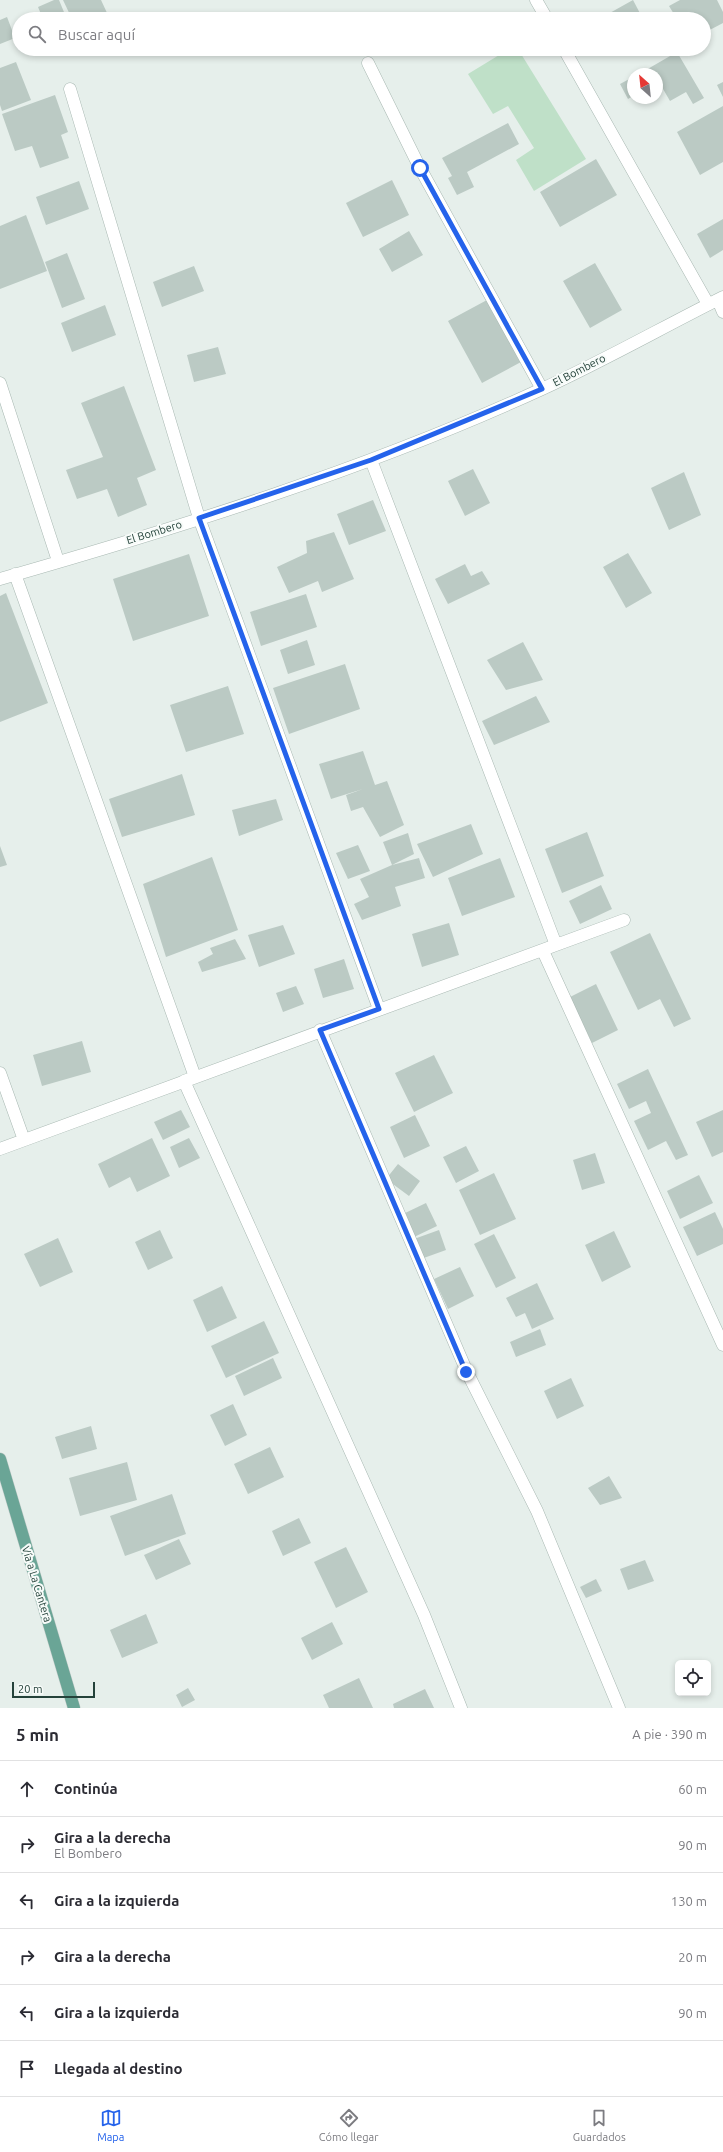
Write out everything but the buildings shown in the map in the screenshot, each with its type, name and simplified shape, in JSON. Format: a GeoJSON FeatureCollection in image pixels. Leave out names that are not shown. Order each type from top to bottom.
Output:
{"type":"FeatureCollection","features":[{"type":"Feature","properties":{"kind":"main road","name":"Vía a La Cantera"},"geometry":{"type":"LineString","coordinates":[[0,1459],[74,1708]]}},
{"type":"Feature","properties":{"kind":"street"},"geometry":{"type":"LineString","coordinates":[[536,0],[543,12]]}},
{"type":"Feature","properties":{"kind":"street"},"geometry":{"type":"LineString","coordinates":[[568,56],[723,312]]}},
{"type":"Feature","properties":{"kind":"street"},"geometry":{"type":"LineString","coordinates":[[368,63],[420,168],[542,389]]}},
{"type":"Feature","properties":{"kind":"street"},"geometry":{"type":"LineString","coordinates":[[70,89],[199,518],[379,1009]]}},
{"type":"Feature","properties":{"kind":"street","name":"El Bombero"},"geometry":{"type":"LineString","coordinates":[[0,579],[199,518],[371,460],[542,389],[716,300]]}},
{"type":"Feature","properties":{"kind":"street"},"geometry":{"type":"LineString","coordinates":[[0,383],[58,561]]}},
{"type":"Feature","properties":{"kind":"street"},"geometry":{"type":"LineString","coordinates":[[371,460],[556,945]]}},
{"type":"Feature","properties":{"kind":"street"},"geometry":{"type":"LineString","coordinates":[[15,574],[190,1079],[424,1614],[461,1708]]}},
{"type":"Feature","properties":{"kind":"street"},"geometry":{"type":"LineString","coordinates":[[0,1149],[320,1030],[543,951],[624,920]]}},
{"type":"Feature","properties":{"kind":"street"},"geometry":{"type":"LineString","coordinates":[[543,951],[723,1345]]}},
{"type":"Feature","properties":{"kind":"street"},"geometry":{"type":"LineString","coordinates":[[320,1030],[466,1372],[537,1511],[620,1708]]}},
{"type":"Feature","properties":{"kind":"street"},"geometry":{"type":"LineString","coordinates":[[0,1073],[24,1140]]}},
{"type":"Feature","properties":{"kind":"green space"},"geometry":{"type":"Polygon","coordinates":[[[498,56],[522,56],[586,159],[534,191],[516,160],[534,148],[508,106],[493,114],[468,74],[498,56]]]}},
{"type":"Feature","properties":{"kind":"route"},"geometry":{"type":"LineString","coordinates":[[420,168],[542,389],[371,460],[199,518],[379,1009],[320,1030],[466,1372]]}}]}
